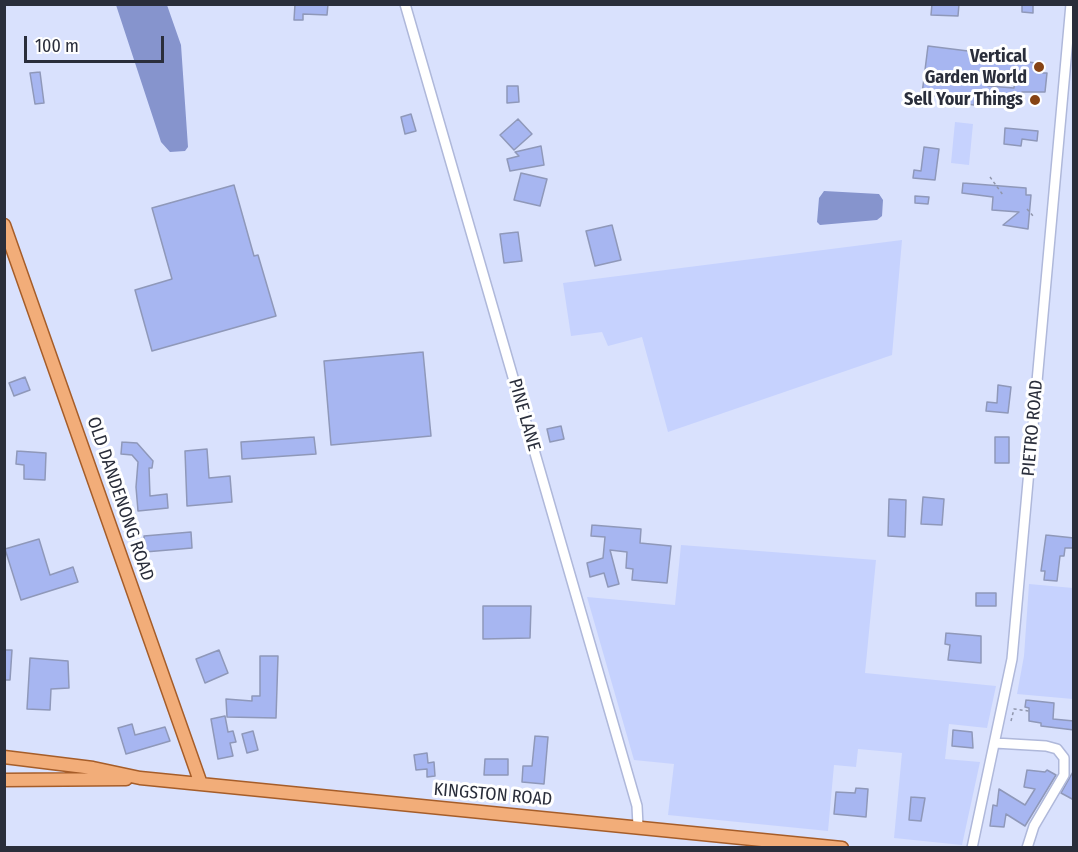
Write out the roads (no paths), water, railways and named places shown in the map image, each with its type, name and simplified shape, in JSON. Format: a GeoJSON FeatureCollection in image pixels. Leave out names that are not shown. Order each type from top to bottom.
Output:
{"type":"FeatureCollection","features":[{"type":"Feature","properties":{"kind":"main road","name":"OLD DANDENONG ROAD"},"geometry":{"type":"LineString","coordinates":[[4,225],[201,784]]}},
{"type":"Feature","properties":{"kind":"main road","name":"KINGSTON ROAD"},"geometry":{"type":"LineString","coordinates":[[4,757],[93,768],[140,778],[842,848]]}},
{"type":"Feature","properties":{"kind":"main road","name":"KINGSTON ROAD"},"geometry":{"type":"LineString","coordinates":[[4,780],[140,778]]}},
{"type":"Feature","properties":{"kind":"street","name":"PINE LANE"},"geometry":{"type":"LineString","coordinates":[[405,4],[637,806],[638,826]]}},
{"type":"Feature","properties":{"kind":"street","name":"PIETRO ROAD"},"geometry":{"type":"LineString","coordinates":[[972,848],[1012,659],[1071,4]]}},
{"type":"Feature","properties":{"kind":"street"},"geometry":{"type":"LineString","coordinates":[[995,744],[1046,746],[1057,749],[1064,758],[1064,775],[1034,826],[1027,848]]}},
{"type":"Feature","properties":{"kind":"place","name":"Vertical Garden World"},"geometry":{"type":"Point","coordinates":[1039,67]}},
{"type":"Feature","properties":{"kind":"place","name":"Sell Your Things"},"geometry":{"type":"Point","coordinates":[1035,100]}}]}
